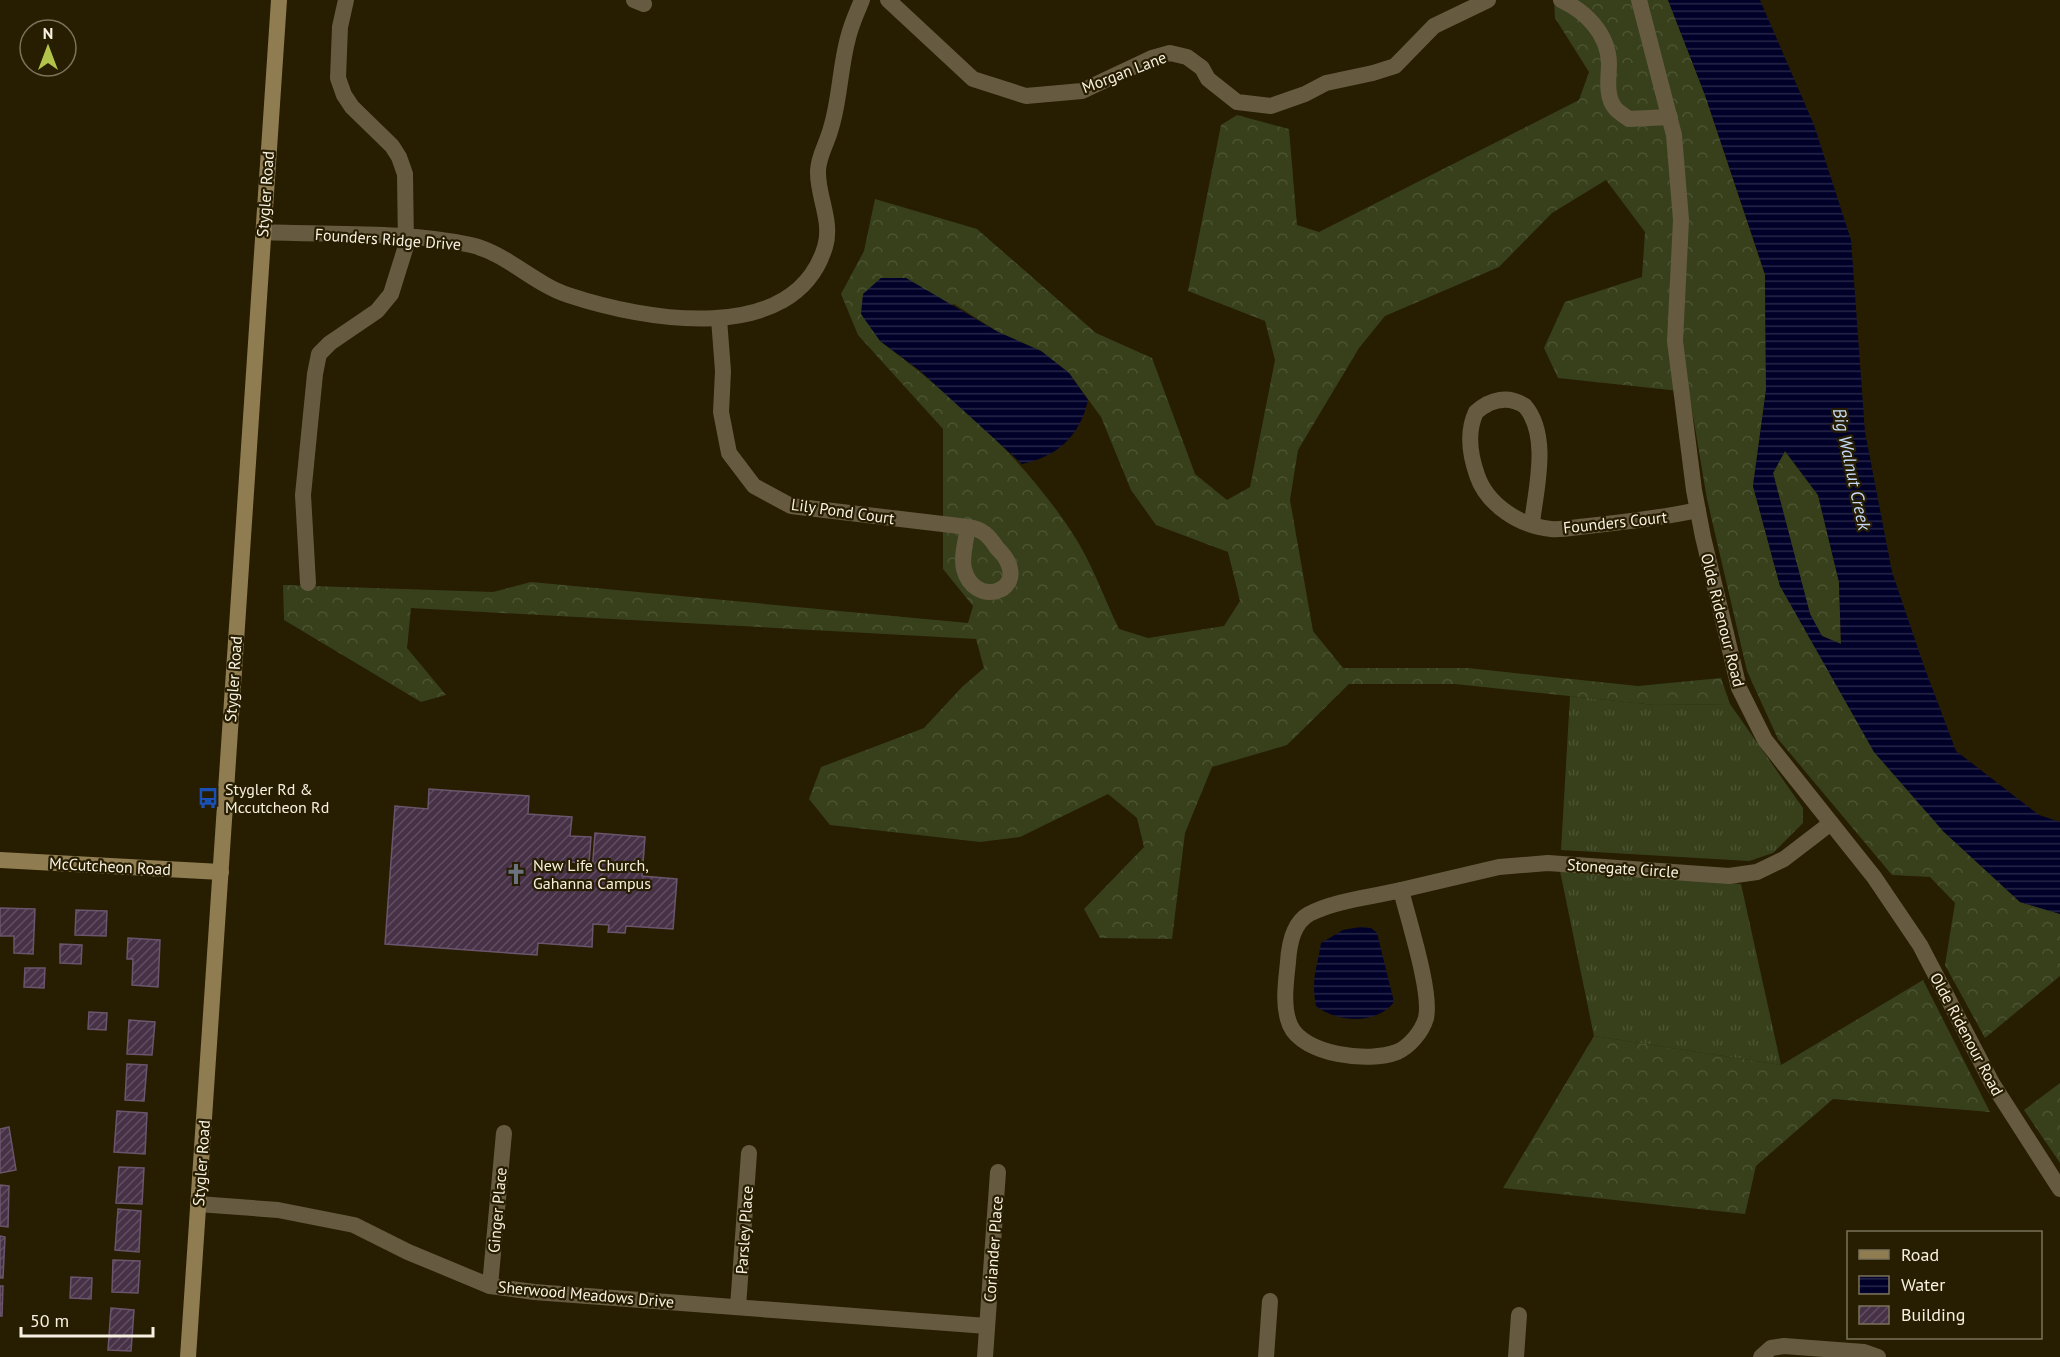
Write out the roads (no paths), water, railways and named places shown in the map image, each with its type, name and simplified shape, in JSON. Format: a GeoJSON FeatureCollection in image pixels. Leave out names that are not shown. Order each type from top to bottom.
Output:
{"type":"FeatureCollection","features":[{"type":"Feature","properties":{"kind":"main road","name":"Stygler Road"},"geometry":{"type":"LineString","coordinates":[[188,1357],[279,0]]}},
{"type":"Feature","properties":{"kind":"main road","name":"McCutcheon Road"},"geometry":{"type":"LineString","coordinates":[[0,860],[221,872]]}},
{"type":"Feature","properties":{"kind":"street"},"geometry":{"type":"LineString","coordinates":[[308,583],[303,495],[315,374],[320,354],[330,343],[377,311],[391,294],[406,238],[405,174],[399,156],[392,146],[352,108],[338,78],[340,27],[346,0]]}},
{"type":"Feature","properties":{"kind":"street","name":"Founders Ridge Drive"},"geometry":{"type":"LineString","coordinates":[[263,232],[406,238],[473,246],[566,294],[672,317],[719,319],[772,306],[794,294],[811,277],[826,245],[825,211],[817,170],[832,126],[848,37],[862,0]]}},
{"type":"Feature","properties":{"kind":"street","name":"Morgan Lane"},"geometry":{"type":"LineString","coordinates":[[888,0],[973,79],[1026,96],[1082,91],[1152,58],[1170,53],[1187,57],[1202,68],[1208,79],[1237,102],[1271,106],[1305,94],[1326,83],[1373,74],[1395,66],[1434,26],[1488,0]]}},
{"type":"Feature","properties":{"kind":"street"},"geometry":{"type":"LineString","coordinates":[[1561,0],[1581,9],[1598,30],[1609,59],[1608,88],[1613,107],[1629,119],[1670,117]]}},
{"type":"Feature","properties":{"kind":"street","name":"Olde Ridenour Road"},"geometry":{"type":"LineString","coordinates":[[1639,0],[1674,135],[1681,220],[1675,340],[1698,510],[1739,688],[1765,740],[1874,876],[1920,945],[1992,1083],[2060,1188]]}},
{"type":"Feature","properties":{"kind":"street","name":"Lily Pond Court"},"geometry":{"type":"LineString","coordinates":[[719,319],[723,371],[721,412],[729,453],[754,486],[791,506],[968,527]]}},
{"type":"Feature","properties":{"kind":"street","name":"Founders Court"},"geometry":{"type":"LineString","coordinates":[[1532,523],[1539,451],[1537,431],[1525,406],[1509,399],[1493,400],[1476,412],[1470,442],[1474,468],[1485,491],[1501,510],[1532,523],[1551,529],[1655,520],[1698,510]]}},
{"type":"Feature","properties":{"kind":"street","name":"Stonegate Circle"},"geometry":{"type":"LineString","coordinates":[[1401,890],[1426,997],[1425,1019],[1415,1039],[1397,1052],[1376,1056],[1330,1053],[1306,1044],[1290,1026],[1285,1001],[1288,951],[1293,931],[1307,915],[1326,907],[1499,867],[1548,863],[1728,876],[1757,872],[1784,860],[1831,823]]}},
{"type":"Feature","properties":{"kind":"street","name":"Ginger Place"},"geometry":{"type":"LineString","coordinates":[[490,1286],[504,1133]]}},
{"type":"Feature","properties":{"kind":"street","name":"Parsley Place"},"geometry":{"type":"LineString","coordinates":[[738,1307],[749,1153]]}},
{"type":"Feature","properties":{"kind":"street","name":"Coriander Place"},"geometry":{"type":"LineString","coordinates":[[985,1357],[998,1172]]}},
{"type":"Feature","properties":{"kind":"street","name":"Sherwood Meadows Drive"},"geometry":{"type":"LineString","coordinates":[[198,1204],[278,1210],[354,1225],[408,1252],[490,1286],[534,1292],[987,1326]]}},
{"type":"Feature","properties":{"kind":"street"},"geometry":{"type":"LineString","coordinates":[[1266,1357],[1270,1301]]}},
{"type":"Feature","properties":{"kind":"street"},"geometry":{"type":"LineString","coordinates":[[1516,1357],[1519,1315]]}},
{"type":"Feature","properties":{"kind":"street"},"geometry":{"type":"LineString","coordinates":[[1761,1357],[1771,1348],[1784,1346],[1864,1352],[1878,1357]]}},
{"type":"Feature","properties":{"kind":"water","name":"Big Walnut Creek"},"geometry":{"type":"Polygon","coordinates":[[[1668,0],[1760,0],[1814,125],[1851,240],[1865,432],[1892,572],[1956,751],[2039,815],[2060,822],[2060,914],[2020,902],[1943,831],[1874,752],[1780,586],[1753,486],[1766,390],[1765,274],[1705,95],[1668,0]],[[1785,451],[1773,473],[1810,614],[1822,636],[1841,644],[1839,582],[1818,495],[1785,451]]]}},
{"type":"Feature","properties":{"kind":"water"},"geometry":{"type":"Polygon","coordinates":[[[881,278],[906,278],[998,332],[1041,351],[1069,373],[1088,400],[1073,434],[1065,443],[1046,456],[1022,464],[919,370],[880,341],[861,314],[863,294],[881,278]]]}},
{"type":"Feature","properties":{"kind":"water"},"geometry":{"type":"Polygon","coordinates":[[[1371,928],[1377,933],[1394,1002],[1377,1015],[1367,1018],[1335,1016],[1316,1006],[1315,974],[1321,943],[1343,930],[1371,928]]]}},
{"type":"Feature","properties":{"kind":"place","name":"Stygler Rd & Mccutcheon Rd"},"geometry":{"type":"Point","coordinates":[208,798]}},
{"type":"Feature","properties":{"kind":"place","name":"New Life Church, Gahanna Campus"},"geometry":{"type":"Point","coordinates":[516,874]}}]}
